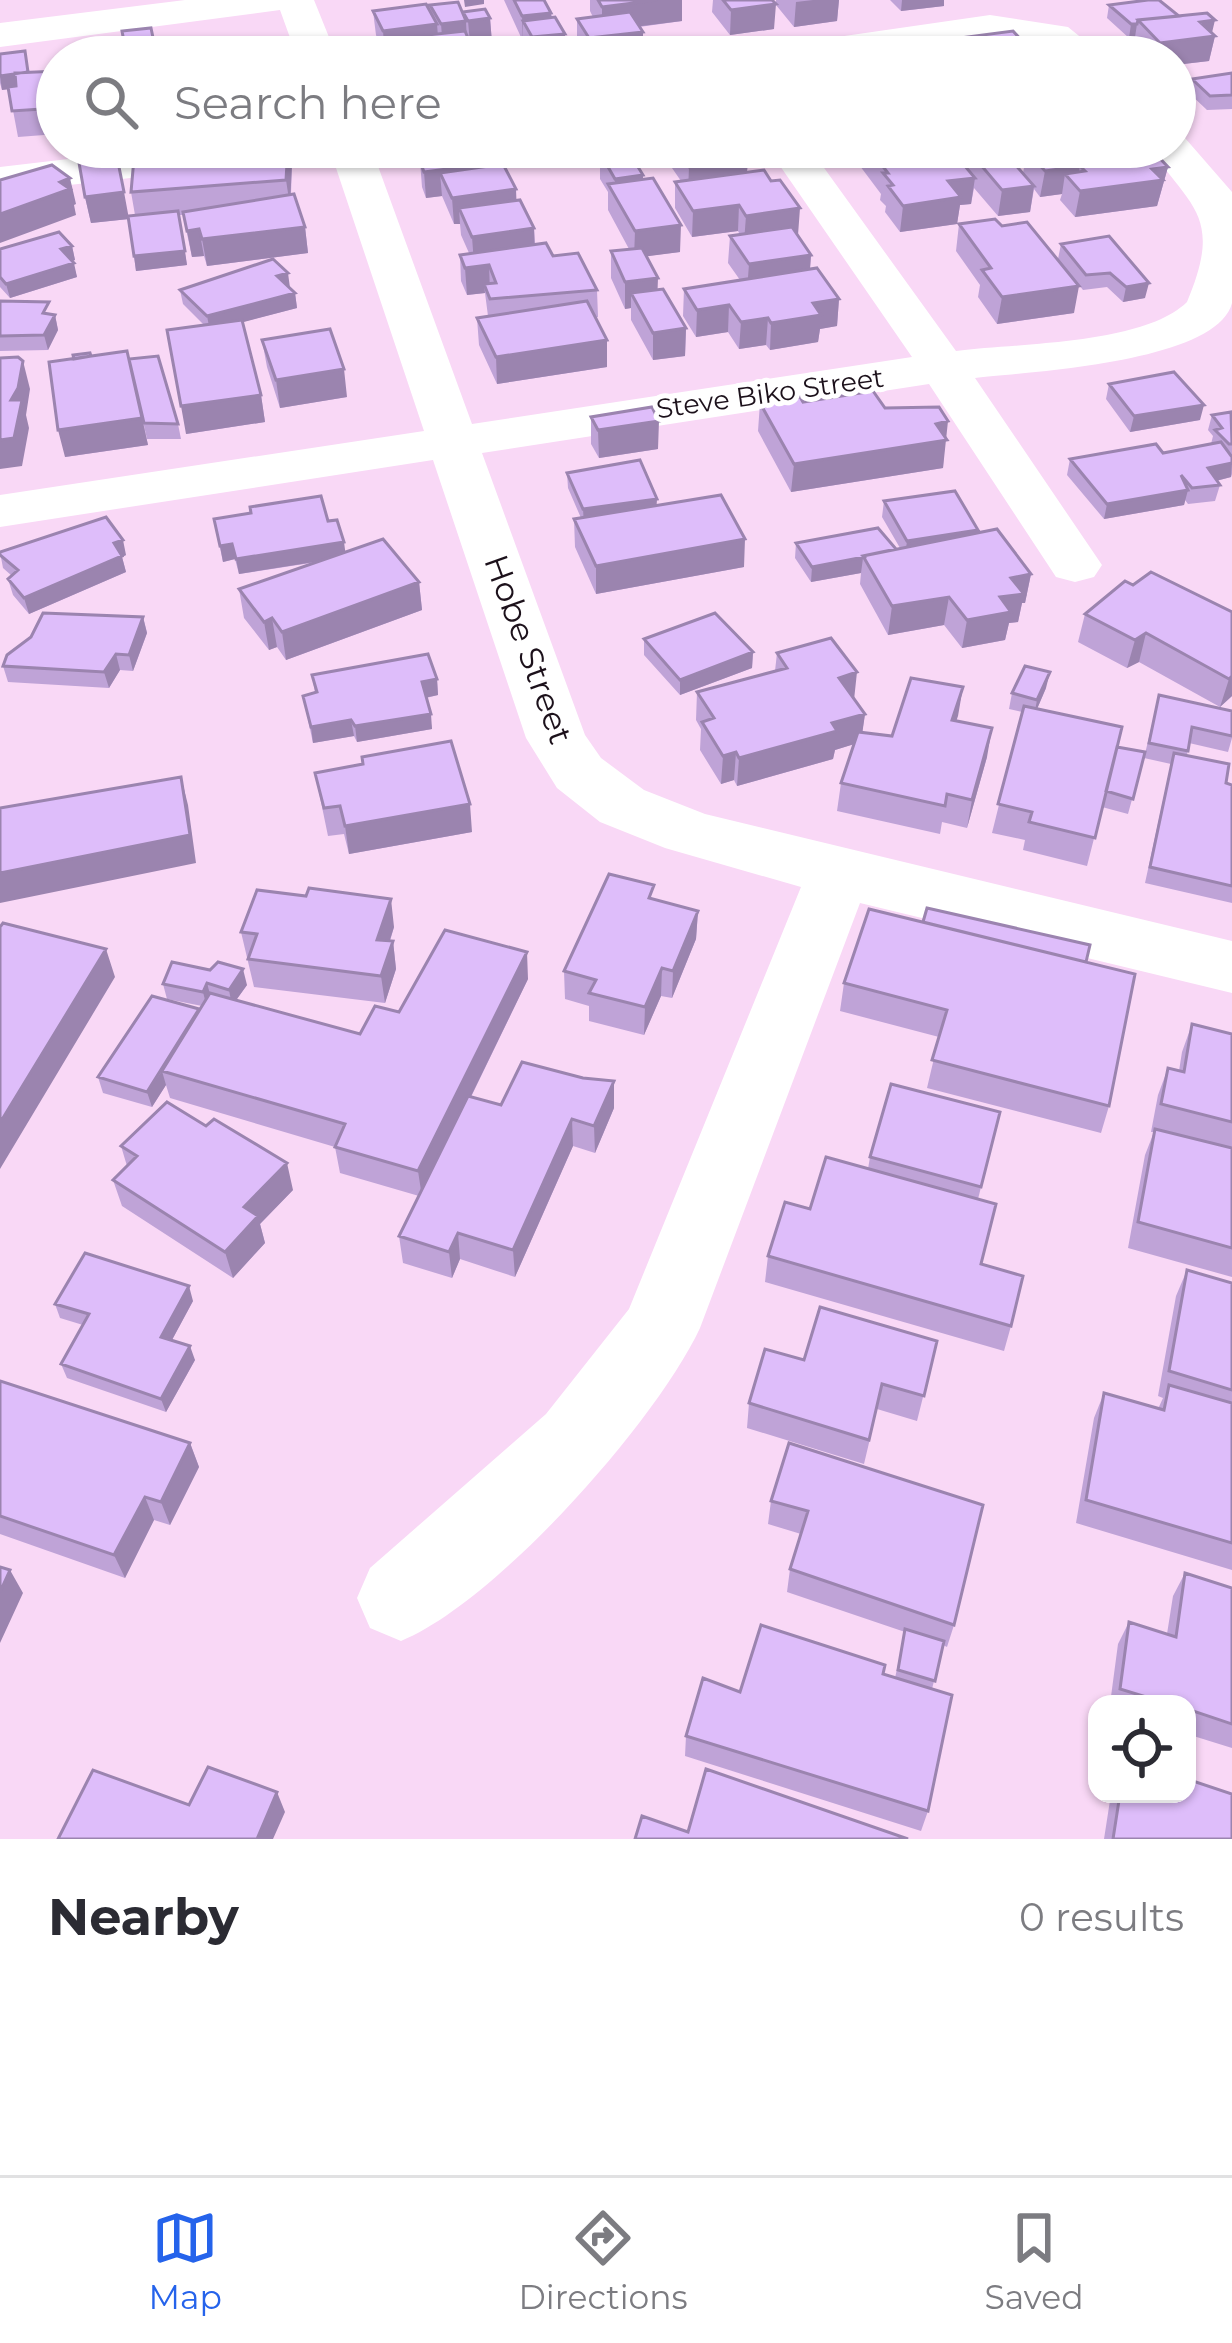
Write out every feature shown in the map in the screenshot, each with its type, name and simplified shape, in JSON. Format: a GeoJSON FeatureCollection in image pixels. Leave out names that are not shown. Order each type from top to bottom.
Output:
{"type":"FeatureCollection","features":[{"type":"Feature","properties":{"kind":"street"},"geometry":{"type":"LineString","coordinates":[[0,35],[135,9],[274,0]]}},
{"type":"Feature","properties":{"kind":"street"},"geometry":{"type":"LineString","coordinates":[[296,0],[309,36]]}},
{"type":"Feature","properties":{"kind":"street"},"geometry":{"type":"LineString","coordinates":[[923,36],[990,26],[1055,36]]}},
{"type":"Feature","properties":{"kind":"street"},"geometry":{"type":"LineString","coordinates":[[0,179],[101,168]]}},
{"type":"Feature","properties":{"kind":"street","name":"Hobe Street"},"geometry":{"type":"LineString","coordinates":[[357,168],[556,737],[579,772],[622,806],[687,832],[838,874],[1232,967]]}},
{"type":"Feature","properties":{"kind":"street","name":"Steve Biko Street"},"geometry":{"type":"LineString","coordinates":[[803,168],[1075,565]]}},
{"type":"Feature","properties":{"kind":"street","name":"Steve Biko Street"},"geometry":{"type":"LineString","coordinates":[[0,512],[1153,337],[1192,322],[1205,311],[1218,277],[1227,218],[1188,168]]}},
{"type":"Feature","properties":{"kind":"street"},"geometry":{"type":"LineString","coordinates":[[401,1598],[562,1459],[628,1381],[661,1328],[838,874]]}},
{"type":"Feature","properties":{"kind":"building"},"geometry":{"type":"Polygon","coordinates":[[[514,0],[544,0],[551,13],[522,16],[514,0]]]}},
{"type":"Feature","properties":{"kind":"building"},"geometry":{"type":"Polygon","coordinates":[[[598,0],[657,0],[602,7],[598,0]]]}},
{"type":"Feature","properties":{"kind":"building"},"geometry":{"type":"Polygon","coordinates":[[[723,0],[772,0],[776,4],[731,10],[723,0]]]}},
{"type":"Feature","properties":{"kind":"building"},"geometry":{"type":"Polygon","coordinates":[[[1159,0],[1179,16],[1131,24],[1109,5],[1159,0]]]}},
{"type":"Feature","properties":{"kind":"building"},"geometry":{"type":"Polygon","coordinates":[[[458,2],[466,21],[441,24],[430,5],[458,2]]]}},
{"type":"Feature","properties":{"kind":"building"},"geometry":{"type":"Polygon","coordinates":[[[426,4],[437,24],[383,31],[373,11],[426,4]]]}},
{"type":"Feature","properties":{"kind":"building"},"geometry":{"type":"Polygon","coordinates":[[[485,9],[490,18],[468,21],[463,12],[485,9]]]}},
{"type":"Feature","properties":{"kind":"building"},"geometry":{"type":"Polygon","coordinates":[[[630,12],[643,32],[588,36],[577,19],[630,12]]]}},
{"type":"Feature","properties":{"kind":"building"},"geometry":{"type":"Polygon","coordinates":[[[1207,13],[1215,20],[1200,22],[1215,36],[1153,36],[1138,20],[1207,13]]]}},
{"type":"Feature","properties":{"kind":"building"},"geometry":{"type":"Polygon","coordinates":[[[555,17],[565,34],[531,36],[523,21],[555,17]]]}},
{"type":"Feature","properties":{"kind":"building"},"geometry":{"type":"Polygon","coordinates":[[[151,28],[153,36],[123,36],[122,31],[151,28]]]}},
{"type":"Feature","properties":{"kind":"building"},"geometry":{"type":"Polygon","coordinates":[[[465,31],[467,36],[418,36],[465,31]]]}},
{"type":"Feature","properties":{"kind":"building"},"geometry":{"type":"Polygon","coordinates":[[[1013,31],[1018,36],[975,36],[1013,31]]]}},
{"type":"Feature","properties":{"kind":"building"},"geometry":{"type":"Polygon","coordinates":[[[25,51],[28,72],[0,76],[0,54],[25,51]]]}},
{"type":"Feature","properties":{"kind":"building"},"geometry":{"type":"Polygon","coordinates":[[[36,72],[36,109],[12,111],[8,87],[16,86],[15,73],[36,72]]]}},
{"type":"Feature","properties":{"kind":"building"},"geometry":{"type":"Polygon","coordinates":[[[1232,73],[1232,95],[1210,96],[1196,78],[1232,73]]]}},
{"type":"Feature","properties":{"kind":"building"},"geometry":{"type":"Polygon","coordinates":[[[56,168],[70,178],[60,182],[70,189],[0,214],[0,180],[56,168]]]}},
{"type":"Feature","properties":{"kind":"building"},"geometry":{"type":"Polygon","coordinates":[[[80,168],[119,168],[124,192],[85,197],[80,168]]]}},
{"type":"Feature","properties":{"kind":"building"},"geometry":{"type":"Polygon","coordinates":[[[133,168],[287,168],[286,180],[131,192],[133,168]]]}},
{"type":"Feature","properties":{"kind":"building"},"geometry":{"type":"Polygon","coordinates":[[[505,168],[516,189],[452,198],[440,173],[505,168]]]}},
{"type":"Feature","properties":{"kind":"building"},"geometry":{"type":"Polygon","coordinates":[[[609,168],[639,168],[643,175],[615,179],[609,168]]]}},
{"type":"Feature","properties":{"kind":"building"},"geometry":{"type":"Polygon","coordinates":[[[884,168],[967,168],[975,178],[948,181],[961,197],[903,206],[888,186],[893,185],[883,173],[888,173],[884,168]]]}},
{"type":"Feature","properties":{"kind":"building"},"geometry":{"type":"Polygon","coordinates":[[[983,168],[1018,168],[1034,186],[1002,190],[983,168]]]}},
{"type":"Feature","properties":{"kind":"building"},"geometry":{"type":"Polygon","coordinates":[[[1082,168],[1160,168],[1152,169],[1163,180],[1080,191],[1065,174],[1085,171],[1082,168]]]}},
{"type":"Feature","properties":{"kind":"building"},"geometry":{"type":"Polygon","coordinates":[[[764,170],[771,181],[780,180],[800,208],[746,216],[739,205],[693,211],[675,182],[764,170]]]}},
{"type":"Feature","properties":{"kind":"building"},"geometry":{"type":"Polygon","coordinates":[[[653,178],[681,225],[635,231],[608,184],[653,178]]]}},
{"type":"Feature","properties":{"kind":"building"},"geometry":{"type":"Polygon","coordinates":[[[294,194],[305,227],[202,239],[199,229],[187,231],[183,212],[294,194]]]}},
{"type":"Feature","properties":{"kind":"building"},"geometry":{"type":"Polygon","coordinates":[[[520,200],[534,228],[472,237],[459,208],[520,200]]]}},
{"type":"Feature","properties":{"kind":"building"},"geometry":{"type":"Polygon","coordinates":[[[178,211],[185,251],[134,256],[128,216],[178,211]]]}},
{"type":"Feature","properties":{"kind":"building"},"geometry":{"type":"Polygon","coordinates":[[[995,219],[1002,226],[1027,222],[1079,286],[1002,297],[982,270],[991,268],[959,224],[995,219]]]}},
{"type":"Feature","properties":{"kind":"building"},"geometry":{"type":"Polygon","coordinates":[[[792,227],[811,255],[749,264],[730,236],[792,227]]]}},
{"type":"Feature","properties":{"kind":"building"},"geometry":{"type":"Polygon","coordinates":[[[59,232],[72,246],[61,249],[74,263],[6,284],[0,277],[0,249],[59,232]]]}},
{"type":"Feature","properties":{"kind":"building"},"geometry":{"type":"Polygon","coordinates":[[[1109,236],[1149,283],[1126,287],[1110,273],[1086,275],[1061,244],[1109,236]]]}},
{"type":"Feature","properties":{"kind":"building"},"geometry":{"type":"Polygon","coordinates":[[[546,243],[553,256],[578,253],[597,290],[490,299],[484,284],[496,283],[489,265],[465,268],[460,255],[546,243]]]}},
{"type":"Feature","properties":{"kind":"building"},"geometry":{"type":"Polygon","coordinates":[[[642,248],[658,278],[625,282],[611,251],[642,248]]]}},
{"type":"Feature","properties":{"kind":"building"},"geometry":{"type":"Polygon","coordinates":[[[273,259],[288,273],[277,276],[295,293],[207,316],[180,290],[273,259]]]}},
{"type":"Feature","properties":{"kind":"building"},"geometry":{"type":"Polygon","coordinates":[[[817,268],[839,299],[813,303],[821,315],[771,323],[768,318],[741,322],[729,305],[697,310],[684,289],[817,268]]]}},
{"type":"Feature","properties":{"kind":"building"},"geometry":{"type":"Polygon","coordinates":[[[663,289],[686,328],[653,333],[631,293],[663,289]]]}},
{"type":"Feature","properties":{"kind":"building"},"geometry":{"type":"Polygon","coordinates":[[[0,301],[49,302],[43,313],[55,315],[44,335],[0,336],[0,301]]]}},
{"type":"Feature","properties":{"kind":"building"},"geometry":{"type":"Polygon","coordinates":[[[587,301],[607,340],[496,357],[477,318],[587,301]]]}},
{"type":"Feature","properties":{"kind":"building"},"geometry":{"type":"Polygon","coordinates":[[[242,320],[261,395],[181,406],[167,330],[242,320]]]}},
{"type":"Feature","properties":{"kind":"building"},"geometry":{"type":"Polygon","coordinates":[[[330,329],[344,369],[276,380],[262,340],[330,329]]]}},
{"type":"Feature","properties":{"kind":"building"},"geometry":{"type":"Polygon","coordinates":[[[127,351],[142,418],[58,430],[49,362],[127,351]]]}},
{"type":"Feature","properties":{"kind":"building"},"geometry":{"type":"Polygon","coordinates":[[[158,356],[178,424],[144,423],[129,359],[158,356]]]}},
{"type":"Feature","properties":{"kind":"building"},"geometry":{"type":"Polygon","coordinates":[[[0,358],[23,361],[11,400],[22,400],[14,438],[0,440],[0,358]]]}},
{"type":"Feature","properties":{"kind":"building"},"geometry":{"type":"Polygon","coordinates":[[[1174,372],[1204,405],[1134,416],[1109,384],[1174,372]]]}},
{"type":"Feature","properties":{"kind":"building"},"geometry":{"type":"Polygon","coordinates":[[[873,391],[885,408],[939,407],[948,421],[936,424],[947,440],[794,464],[760,403],[800,397],[803,402],[873,391]]]}},
{"type":"Feature","properties":{"kind":"building"},"geometry":{"type":"Polygon","coordinates":[[[652,407],[659,421],[598,430],[591,417],[652,407]]]}},
{"type":"Feature","properties":{"kind":"building"},"geometry":{"type":"Polygon","coordinates":[[[1231,412],[1229,444],[1215,430],[1222,428],[1212,415],[1231,412]]]}},
{"type":"Feature","properties":{"kind":"building"},"geometry":{"type":"Polygon","coordinates":[[[1221,442],[1232,463],[1208,468],[1220,485],[1192,488],[1181,475],[1188,490],[1107,504],[1070,459],[1156,444],[1163,453],[1221,442]]]}},
{"type":"Feature","properties":{"kind":"building"},"geometry":{"type":"Polygon","coordinates":[[[640,460],[657,499],[583,509],[567,473],[640,460]]]}},
{"type":"Feature","properties":{"kind":"building"},"geometry":{"type":"Polygon","coordinates":[[[955,491],[978,530],[907,541],[884,501],[955,491]]]}},
{"type":"Feature","properties":{"kind":"building"},"geometry":{"type":"Polygon","coordinates":[[[721,495],[745,539],[596,566],[574,519],[721,495]]]}},
{"type":"Feature","properties":{"kind":"building"},"geometry":{"type":"Polygon","coordinates":[[[321,496],[328,521],[337,520],[344,542],[236,559],[232,544],[220,546],[214,519],[251,513],[250,507],[321,496]]]}},
{"type":"Feature","properties":{"kind":"building"},"geometry":{"type":"Polygon","coordinates":[[[106,517],[123,540],[114,543],[122,556],[24,598],[8,579],[18,570],[0,552],[106,517]]]}},
{"type":"Feature","properties":{"kind":"building"},"geometry":{"type":"Polygon","coordinates":[[[878,528],[896,549],[812,567],[796,543],[878,528]]]}},
{"type":"Feature","properties":{"kind":"building"},"geometry":{"type":"Polygon","coordinates":[[[997,529],[1031,574],[1011,578],[1024,594],[1000,597],[1011,612],[967,620],[949,597],[892,606],[863,556],[997,529]]]}},
{"type":"Feature","properties":{"kind":"building"},"geometry":{"type":"Polygon","coordinates":[[[383,539],[419,582],[282,632],[272,618],[264,622],[239,589],[383,539]]]}},
{"type":"Feature","properties":{"kind":"building"},"geometry":{"type":"Polygon","coordinates":[[[1151,572],[1232,612],[1229,679],[1146,633],[1135,640],[1085,614],[1125,581],[1133,585],[1151,572]]]}},
{"type":"Feature","properties":{"kind":"building"},"geometry":{"type":"Polygon","coordinates":[[[43,613],[143,617],[129,655],[116,654],[104,672],[3,666],[7,655],[31,637],[43,613]]]}},
{"type":"Feature","properties":{"kind":"building"},"geometry":{"type":"Polygon","coordinates":[[[715,613],[753,652],[680,680],[644,639],[715,613]]]}},
{"type":"Feature","properties":{"kind":"building"},"geometry":{"type":"Polygon","coordinates":[[[831,638],[857,672],[839,678],[865,714],[832,723],[837,731],[739,758],[736,752],[723,756],[702,722],[714,718],[697,692],[787,668],[777,653],[831,638]]]}},
{"type":"Feature","properties":{"kind":"building"},"geometry":{"type":"Polygon","coordinates":[[[428,654],[437,679],[422,682],[431,714],[355,726],[351,720],[311,727],[303,696],[317,692],[312,675],[428,654]]]}},
{"type":"Feature","properties":{"kind":"building"},"geometry":{"type":"Polygon","coordinates":[[[1025,666],[1050,672],[1037,700],[1012,693],[1025,666]]]}},
{"type":"Feature","properties":{"kind":"building"},"geometry":{"type":"Polygon","coordinates":[[[911,678],[963,687],[952,720],[992,728],[972,800],[947,794],[945,806],[841,783],[858,732],[892,736],[911,678]]]}},
{"type":"Feature","properties":{"kind":"building"},"geometry":{"type":"Polygon","coordinates":[[[1159,695],[1232,711],[1232,736],[1192,727],[1188,751],[1149,743],[1159,695]]]}},
{"type":"Feature","properties":{"kind":"building"},"geometry":{"type":"Polygon","coordinates":[[[1024,706],[1122,727],[1095,838],[1029,822],[1032,812],[998,804],[1024,706]]]}},
{"type":"Feature","properties":{"kind":"building"},"geometry":{"type":"Polygon","coordinates":[[[451,741],[470,804],[345,826],[340,806],[324,808],[315,773],[363,764],[362,757],[451,741]]]}},
{"type":"Feature","properties":{"kind":"building"},"geometry":{"type":"Polygon","coordinates":[[[1117,747],[1145,752],[1133,799],[1106,791],[1117,747]]]}},
{"type":"Feature","properties":{"kind":"building"},"geometry":{"type":"Polygon","coordinates":[[[1174,753],[1229,764],[1232,886],[1150,867],[1174,753]]]}},
{"type":"Feature","properties":{"kind":"building"},"geometry":{"type":"Polygon","coordinates":[[[181,777],[190,835],[0,873],[0,808],[181,777]]]}},
{"type":"Feature","properties":{"kind":"building"},"geometry":{"type":"Polygon","coordinates":[[[609,874],[654,885],[649,898],[698,911],[673,971],[662,968],[645,1007],[589,993],[596,980],[564,971],[609,874]]]}},
{"type":"Feature","properties":{"kind":"building"},"geometry":{"type":"Polygon","coordinates":[[[309,888],[391,899],[377,940],[393,941],[381,976],[248,959],[257,934],[241,932],[257,890],[306,896],[309,888]]]}},
{"type":"Feature","properties":{"kind":"building"},"geometry":{"type":"Polygon","coordinates":[[[927,908],[1090,945],[1086,962],[923,922],[927,908]]]}},
{"type":"Feature","properties":{"kind":"building"},"geometry":{"type":"Polygon","coordinates":[[[869,909],[1135,974],[1109,1106],[932,1060],[947,1010],[844,983],[869,909]]]}},
{"type":"Feature","properties":{"kind":"building"},"geometry":{"type":"Polygon","coordinates":[[[3,923],[106,949],[0,1123],[0,927],[3,923]]]}},
{"type":"Feature","properties":{"kind":"building"},"geometry":{"type":"Polygon","coordinates":[[[445,930],[527,952],[418,1171],[335,1147],[345,1124],[162,1071],[210,993],[360,1034],[375,1006],[399,1012],[445,930]]]}},
{"type":"Feature","properties":{"kind":"building"},"geometry":{"type":"Polygon","coordinates":[[[172,962],[210,970],[218,962],[243,969],[229,990],[207,983],[203,992],[163,984],[172,962]]]}},
{"type":"Feature","properties":{"kind":"building"},"geometry":{"type":"Polygon","coordinates":[[[152,996],[199,1009],[147,1092],[98,1077],[152,996]]]}},
{"type":"Feature","properties":{"kind":"building"},"geometry":{"type":"Polygon","coordinates":[[[1192,1024],[1232,1034],[1232,1122],[1161,1104],[1168,1068],[1184,1072],[1192,1024]]]}},
{"type":"Feature","properties":{"kind":"building"},"geometry":{"type":"Polygon","coordinates":[[[522,1062],[614,1081],[594,1126],[572,1119],[513,1250],[458,1233],[449,1252],[399,1236],[468,1096],[501,1105],[522,1062]]]}},
{"type":"Feature","properties":{"kind":"building"},"geometry":{"type":"Polygon","coordinates":[[[891,1084],[1000,1112],[981,1187],[870,1157],[891,1084]]]}},
{"type":"Feature","properties":{"kind":"building"},"geometry":{"type":"Polygon","coordinates":[[[167,1102],[206,1126],[214,1119],[287,1163],[244,1207],[258,1216],[225,1252],[113,1180],[137,1156],[121,1146],[167,1102]]]}},
{"type":"Feature","properties":{"kind":"building"},"geometry":{"type":"Polygon","coordinates":[[[1155,1129],[1232,1148],[1232,1248],[1138,1222],[1155,1129]]]}},
{"type":"Feature","properties":{"kind":"building"},"geometry":{"type":"Polygon","coordinates":[[[826,1157],[996,1204],[981,1264],[1023,1276],[1011,1326],[768,1256],[785,1202],[810,1209],[826,1157]]]}},
{"type":"Feature","properties":{"kind":"building"},"geometry":{"type":"Polygon","coordinates":[[[85,1253],[189,1286],[161,1337],[190,1346],[161,1399],[61,1364],[89,1314],[55,1304],[85,1253]]]}},
{"type":"Feature","properties":{"kind":"building"},"geometry":{"type":"Polygon","coordinates":[[[1187,1270],[1232,1283],[1232,1390],[1169,1371],[1187,1270]]]}},
{"type":"Feature","properties":{"kind":"building"},"geometry":{"type":"Polygon","coordinates":[[[820,1307],[937,1341],[924,1396],[882,1384],[869,1440],[749,1403],[765,1349],[804,1360],[820,1307]]]}},
{"type":"Feature","properties":{"kind":"building"},"geometry":{"type":"Polygon","coordinates":[[[0,1381],[190,1443],[161,1502],[145,1497],[114,1555],[0,1516],[0,1381]]]}},
{"type":"Feature","properties":{"kind":"building"},"geometry":{"type":"Polygon","coordinates":[[[1169,1385],[1232,1403],[1232,1543],[1086,1500],[1104,1393],[1164,1410],[1169,1385]]]}},
{"type":"Feature","properties":{"kind":"building"},"geometry":{"type":"Polygon","coordinates":[[[789,1443],[983,1505],[954,1625],[790,1569],[808,1511],[771,1501],[789,1443]]]}},
{"type":"Feature","properties":{"kind":"building"},"geometry":{"type":"Polygon","coordinates":[[[0,1567],[10,1570],[0,1592],[0,1567]]]}},
{"type":"Feature","properties":{"kind":"building"},"geometry":{"type":"Polygon","coordinates":[[[1185,1573],[1232,1588],[1232,1724],[1196,1712],[1196,1695],[1140,1695],[1120,1689],[1129,1622],[1176,1637],[1185,1573]]]}},
{"type":"Feature","properties":{"kind":"building"},"geometry":{"type":"Polygon","coordinates":[[[761,1625],[885,1665],[883,1674],[952,1695],[928,1811],[686,1736],[703,1678],[740,1692],[761,1625]]]}},
{"type":"Feature","properties":{"kind":"building"},"geometry":{"type":"Polygon","coordinates":[[[905,1629],[944,1641],[935,1681],[898,1670],[905,1629]]]}},
{"type":"Feature","properties":{"kind":"building"},"geometry":{"type":"Polygon","coordinates":[[[208,1767],[277,1792],[257,1839],[58,1839],[93,1770],[189,1805],[208,1767]]]}},
{"type":"Feature","properties":{"kind":"building"},"geometry":{"type":"Polygon","coordinates":[[[706,1769],[908,1839],[635,1839],[642,1816],[688,1832],[706,1769]]]}},
{"type":"Feature","properties":{"kind":"building"},"geometry":{"type":"Polygon","coordinates":[[[1196,1782],[1232,1794],[1232,1839],[1113,1839],[1119,1803],[1196,1803],[1196,1782]]]}}]}
